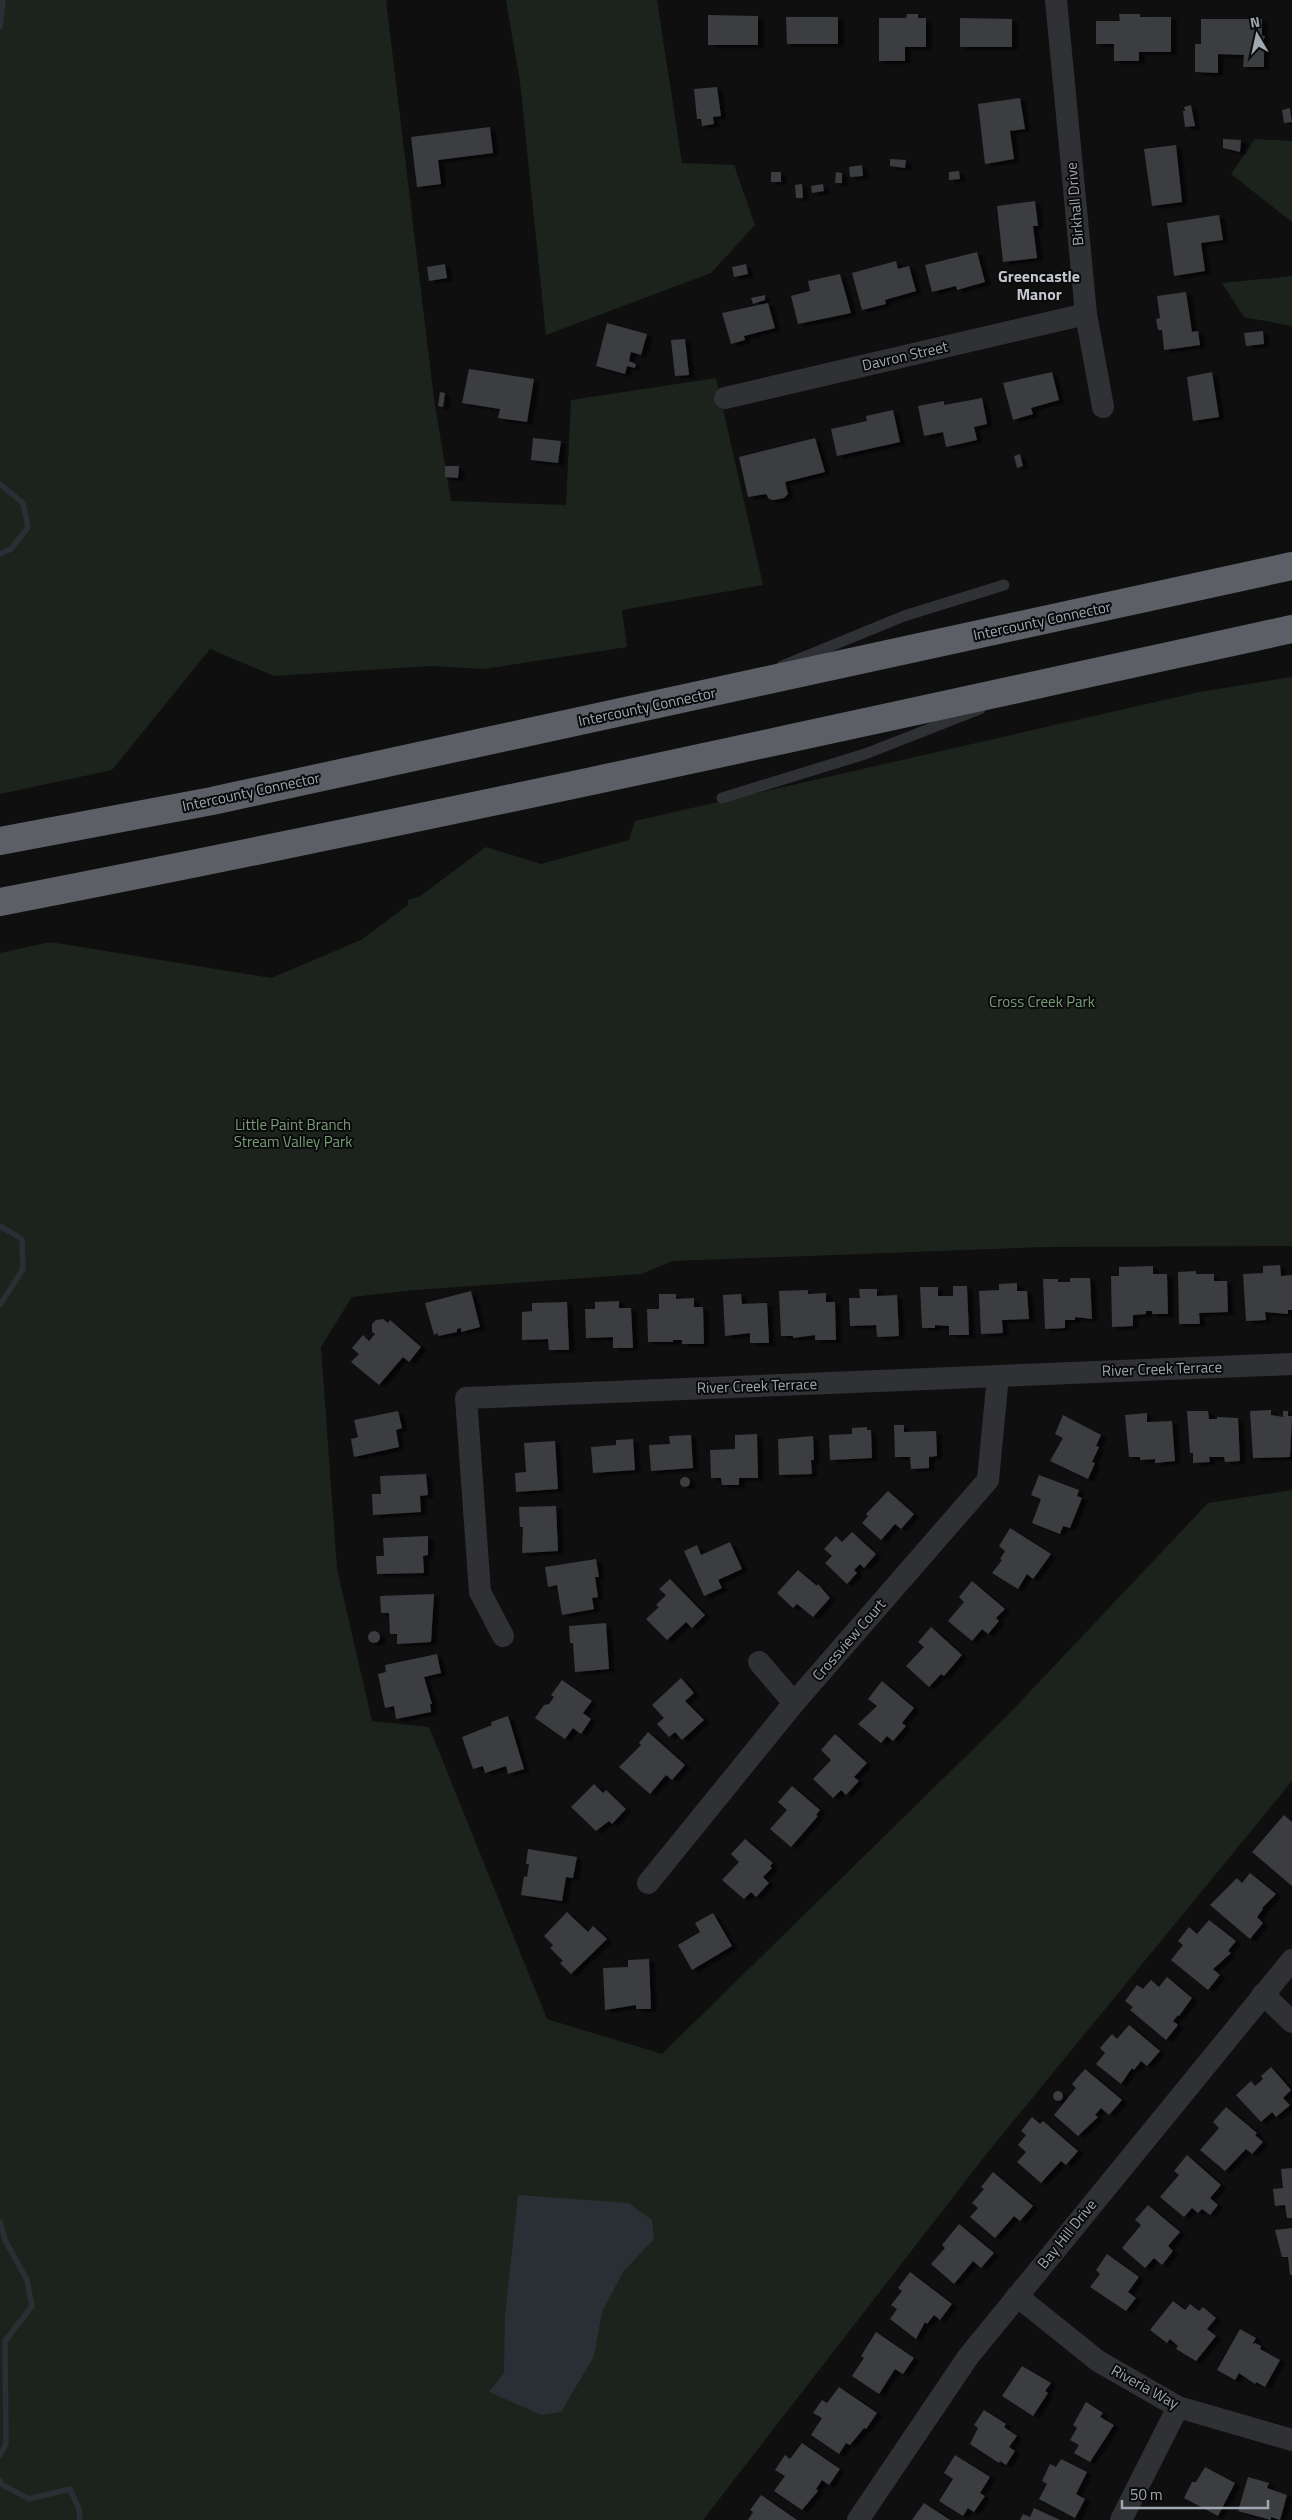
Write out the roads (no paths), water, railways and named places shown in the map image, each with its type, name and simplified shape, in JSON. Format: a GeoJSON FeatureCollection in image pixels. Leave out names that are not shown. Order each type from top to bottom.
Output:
{"type":"FeatureCollection","features":[{"type":"Feature","properties":{"kind":"highway","name":"Intercounty Connector"},"geometry":{"type":"LineString","coordinates":[[0,842],[212,801],[1292,566]]}},
{"type":"Feature","properties":{"kind":"highway"},"geometry":{"type":"LineString","coordinates":[[0,902],[210,861],[696,760],[1292,629]]}},
{"type":"Feature","properties":{"kind":"street","name":"Birkhall Drive"},"geometry":{"type":"LineString","coordinates":[[1056,0],[1086,314],[1103,406]]}},
{"type":"Feature","properties":{"kind":"street","name":"Davron Street"},"geometry":{"type":"LineString","coordinates":[[725,398],[1086,314]]}},
{"type":"Feature","properties":{"kind":"street","name":"River Creek Terrace"},"geometry":{"type":"LineString","coordinates":[[503,1636],[480,1592],[466,1398],[1292,1364]]}},
{"type":"Feature","properties":{"kind":"street","name":"Crossview Court"},"geometry":{"type":"LineString","coordinates":[[648,1884],[794,1703],[988,1480],[998,1376]]}},
{"type":"Feature","properties":{"kind":"street"},"geometry":{"type":"LineString","coordinates":[[759,1662],[794,1703]]}},
{"type":"Feature","properties":{"kind":"street","name":"Bay Hill Drive"},"geometry":{"type":"LineString","coordinates":[[858,2520],[962,2364],[1292,1960]]}},
{"type":"Feature","properties":{"kind":"street"},"geometry":{"type":"LineString","coordinates":[[1263,1994],[1292,2022]]}},
{"type":"Feature","properties":{"kind":"street","name":"Riveria Way"},"geometry":{"type":"LineString","coordinates":[[1017,2296],[1098,2361],[1178,2407],[1292,2440]]}},
{"type":"Feature","properties":{"kind":"street"},"geometry":{"type":"LineString","coordinates":[[1121,2520],[1178,2407]]}},
{"type":"Feature","properties":{"kind":"lane"},"geometry":{"type":"LineString","coordinates":[[726,690],[877,626],[1004,585]]}},
{"type":"Feature","properties":{"kind":"lane"},"geometry":{"type":"LineString","coordinates":[[722,798],[865,754],[1044,683]]}},
{"type":"Feature","properties":{"kind":"waterway"},"geometry":{"type":"LineString","coordinates":[[0,27],[3,0]]}},
{"type":"Feature","properties":{"kind":"waterway"},"geometry":{"type":"LineString","coordinates":[[0,484],[23,503],[28,527],[11,549],[0,554]]}},
{"type":"Feature","properties":{"kind":"waterway"},"geometry":{"type":"LineString","coordinates":[[0,1226],[22,1239],[23,1269],[0,1305]]}},
{"type":"Feature","properties":{"kind":"waterway"},"geometry":{"type":"LineString","coordinates":[[0,2222],[5,2240],[27,2280],[32,2306],[5,2341],[6,2444],[0,2455]]}},
{"type":"Feature","properties":{"kind":"waterway"},"geometry":{"type":"LineString","coordinates":[[0,2480],[1,2484],[29,2499],[70,2489],[79,2509],[80,2520]]}},
{"type":"Feature","properties":{"kind":"district","name":"Greencastle Manor"},"geometry":{"type":"Point","coordinates":[1039,285]}},
{"type":"Feature","properties":{"kind":"park label","name":"Cross Creek Park"},"geometry":{"type":"Point","coordinates":[1042,1002]}},
{"type":"Feature","properties":{"kind":"park label","name":"Little Paint Branch Stream Valley Park"},"geometry":{"type":"Point","coordinates":[293,1134]}}]}
